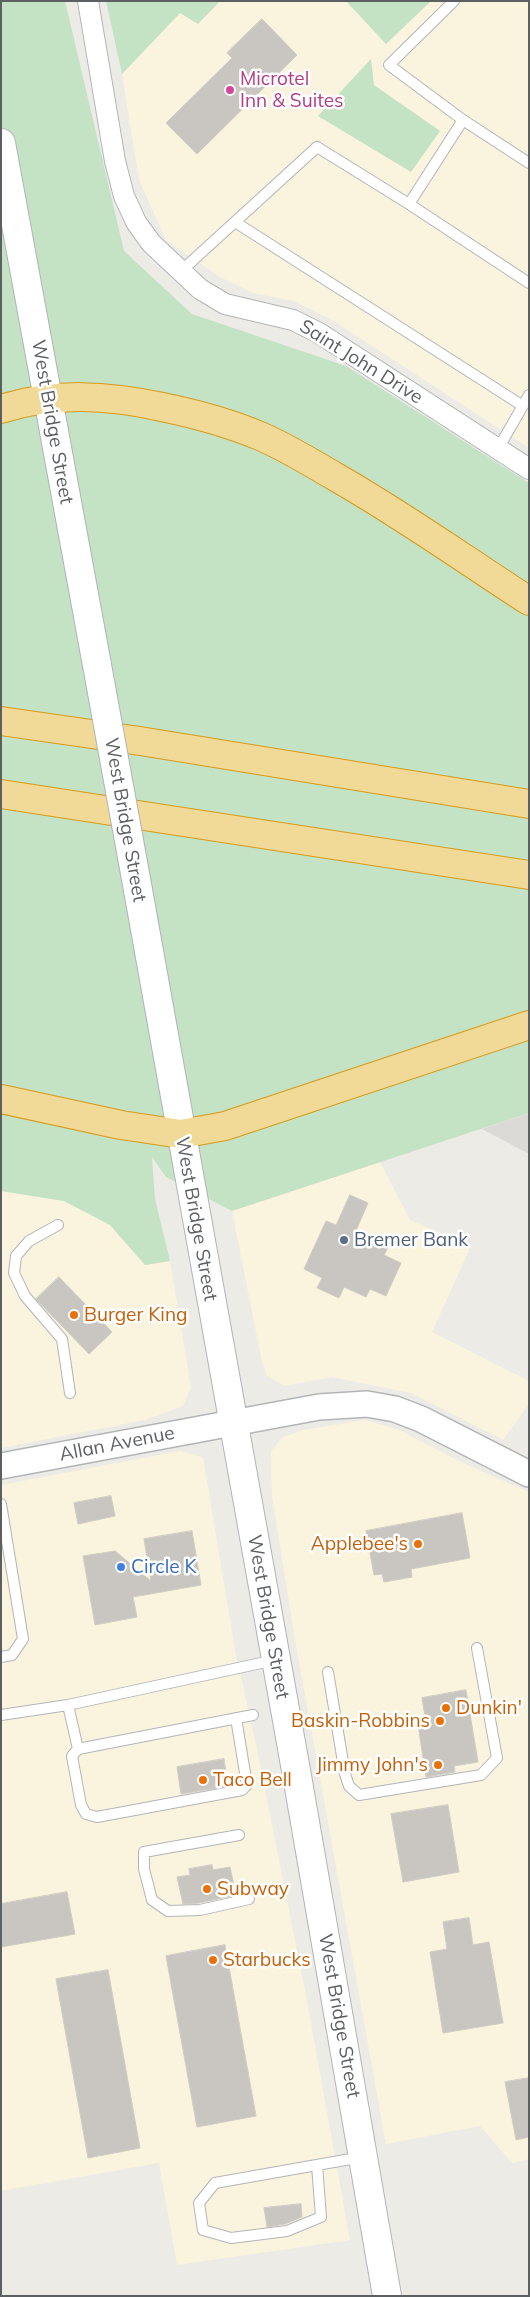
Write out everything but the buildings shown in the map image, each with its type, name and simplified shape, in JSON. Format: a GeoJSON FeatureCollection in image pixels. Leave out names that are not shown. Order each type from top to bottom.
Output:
{"type":"FeatureCollection","features":[{"type":"Feature","properties":{"kind":"highway"},"geometry":{"type":"LineString","coordinates":[[1,409],[48,399],[73,396],[102,396],[137,401],[226,423],[294,452],[363,492],[529,601]]}},
{"type":"Feature","properties":{"kind":"highway"},"geometry":{"type":"LineString","coordinates":[[1,721],[140,741],[529,804]]}},
{"type":"Feature","properties":{"kind":"highway"},"geometry":{"type":"LineString","coordinates":[[1,794],[529,875]]}},
{"type":"Feature","properties":{"kind":"highway"},"geometry":{"type":"LineString","coordinates":[[1,1099],[121,1126],[182,1134],[224,1126],[529,1025]]}},
{"type":"Feature","properties":{"kind":"main road","name":"West Bridge Street"},"geometry":{"type":"LineString","coordinates":[[1,143],[182,1134],[387,2296]]}},
{"type":"Feature","properties":{"kind":"street","name":"Saint John Drive"},"geometry":{"type":"LineString","coordinates":[[88,1],[115,161],[124,196],[136,222],[151,243],[200,289],[225,304],[294,320],[319,332],[529,469]]}},
{"type":"Feature","properties":{"kind":"street","name":"Allan Avenue"},"geometry":{"type":"LineString","coordinates":[[1,1466],[339,1405],[381,1406],[421,1419],[529,1474]]}},
{"type":"Feature","properties":{"kind":"lane"},"geometry":{"type":"LineString","coordinates":[[454,1],[389,65],[463,120],[529,163]]}},
{"type":"Feature","properties":{"kind":"lane"},"geometry":{"type":"LineString","coordinates":[[409,204],[463,120]]}},
{"type":"Feature","properties":{"kind":"lane"},"geometry":{"type":"LineString","coordinates":[[180,272],[317,147],[409,204],[529,283]]}},
{"type":"Feature","properties":{"kind":"lane"},"geometry":{"type":"LineString","coordinates":[[235,222],[523,406]]}},
{"type":"Feature","properties":{"kind":"lane"},"geometry":{"type":"LineString","coordinates":[[498,449],[529,395]]}},
{"type":"Feature","properties":{"kind":"lane"},"geometry":{"type":"LineString","coordinates":[[58,1225],[29,1241],[16,1256],[14,1274],[25,1296],[62,1339],[70,1393]]}},
{"type":"Feature","properties":{"kind":"lane"},"geometry":{"type":"LineString","coordinates":[[1,1504],[22,1639],[12,1655],[1,1657]]}},
{"type":"Feature","properties":{"kind":"lane"},"geometry":{"type":"LineString","coordinates":[[328,1672],[348,1786],[359,1795],[480,1775],[497,1758],[477,1648]]}},
{"type":"Feature","properties":{"kind":"lane"},"geometry":{"type":"LineString","coordinates":[[1,1715],[68,1705],[276,1660]]}},
{"type":"Feature","properties":{"kind":"lane"},"geometry":{"type":"LineString","coordinates":[[68,1705],[78,1749]]}},
{"type":"Feature","properties":{"kind":"lane"},"geometry":{"type":"LineString","coordinates":[[236,1718],[248,1785],[242,1790],[98,1817],[86,1814],[80,1805],[72,1756],[78,1749],[236,1718],[253,1715]]}},
{"type":"Feature","properties":{"kind":"lane"},"geometry":{"type":"LineString","coordinates":[[239,1835],[144,1852],[144,1869],[152,1900],[168,1911],[200,1910],[250,1899]]}},
{"type":"Feature","properties":{"kind":"lane"},"geometry":{"type":"LineString","coordinates":[[317,2165],[321,2217],[287,2231],[232,2238],[203,2230],[198,2203],[215,2183],[317,2165],[363,2157]]}},
{"type":"Feature","properties":{"kind":"shaded area"},"geometry":{"type":"Polygon","coordinates":[[[220,1],[346,1],[386,44],[431,1],[529,1],[529,448],[332,320],[294,301],[253,293],[220,277],[166,240],[139,180],[122,74],[180,13],[198,24],[220,1]]]}},
{"type":"Feature","properties":{"kind":"shaded area"},"geometry":{"type":"Polygon","coordinates":[[[529,1113],[529,1154],[482,1129],[529,1113]]]}},
{"type":"Feature","properties":{"kind":"shaded area"},"geometry":{"type":"Polygon","coordinates":[[[380,1162],[410,1220],[471,1246],[432,1332],[529,1381],[529,1404],[503,1440],[411,1393],[332,1377],[285,1386],[267,1376],[262,1362],[232,1211],[380,1162]]]}},
{"type":"Feature","properties":{"kind":"shaded area"},"geometry":{"type":"Polygon","coordinates":[[[1,1191],[64,1201],[110,1225],[145,1265],[170,1261],[191,1388],[183,1406],[145,1420],[1,1448],[1,1191]]]}},
{"type":"Feature","properties":{"kind":"shaded area"},"geometry":{"type":"Polygon","coordinates":[[[365,1420],[397,1429],[465,1464],[529,1492],[529,2159],[512,2163],[480,2126],[386,2144],[295,1640],[272,1497],[271,1452],[281,1438],[303,1430],[365,1420]]]}},
{"type":"Feature","properties":{"kind":"shaded area"},"geometry":{"type":"Polygon","coordinates":[[[180,1451],[203,1457],[235,1650],[257,1749],[305,1990],[350,2240],[177,2265],[159,2163],[1,2191],[1,1485],[180,1451]]]}},
{"type":"Feature","properties":{"kind":"green space"},"geometry":{"type":"Polygon","coordinates":[[[1,1],[65,1],[124,251],[192,314],[346,366],[529,483],[529,1113],[232,1211],[166,1177],[152,1157],[155,1199],[170,1261],[145,1265],[110,1225],[64,1201],[1,1191],[1,1]]]}},
{"type":"Feature","properties":{"kind":"green space"},"geometry":{"type":"Polygon","coordinates":[[[106,1],[220,1],[198,24],[180,13],[122,74],[106,1]]]}},
{"type":"Feature","properties":{"kind":"green space"},"geometry":{"type":"Polygon","coordinates":[[[346,1],[431,1],[386,44],[346,1]]]}},
{"type":"Feature","properties":{"kind":"green space"},"geometry":{"type":"Polygon","coordinates":[[[371,59],[374,85],[440,131],[411,172],[318,116],[371,59]]]}},
{"type":"Feature","properties":{"kind":"place","name":"Microtel Inn & Suites"},"geometry":{"type":"Point","coordinates":[230,90]}},
{"type":"Feature","properties":{"kind":"place","name":"Bremer Bank"},"geometry":{"type":"Point","coordinates":[344,1240]}},
{"type":"Feature","properties":{"kind":"place","name":"Burger King"},"geometry":{"type":"Point","coordinates":[74,1315]}},
{"type":"Feature","properties":{"kind":"place","name":"Applebee's"},"geometry":{"type":"Point","coordinates":[418,1544]}},
{"type":"Feature","properties":{"kind":"place","name":"Circle K"},"geometry":{"type":"Point","coordinates":[121,1567]}},
{"type":"Feature","properties":{"kind":"place","name":"Dunkin'"},"geometry":{"type":"Point","coordinates":[446,1708]}},
{"type":"Feature","properties":{"kind":"place","name":"Baskin-Robbins"},"geometry":{"type":"Point","coordinates":[440,1721]}},
{"type":"Feature","properties":{"kind":"place","name":"Jimmy John's"},"geometry":{"type":"Point","coordinates":[438,1765]}},
{"type":"Feature","properties":{"kind":"place","name":"Taco Bell"},"geometry":{"type":"Point","coordinates":[203,1780]}},
{"type":"Feature","properties":{"kind":"place","name":"Subway"},"geometry":{"type":"Point","coordinates":[207,1889]}},
{"type":"Feature","properties":{"kind":"place","name":"Starbucks"},"geometry":{"type":"Point","coordinates":[213,1960]}}]}
